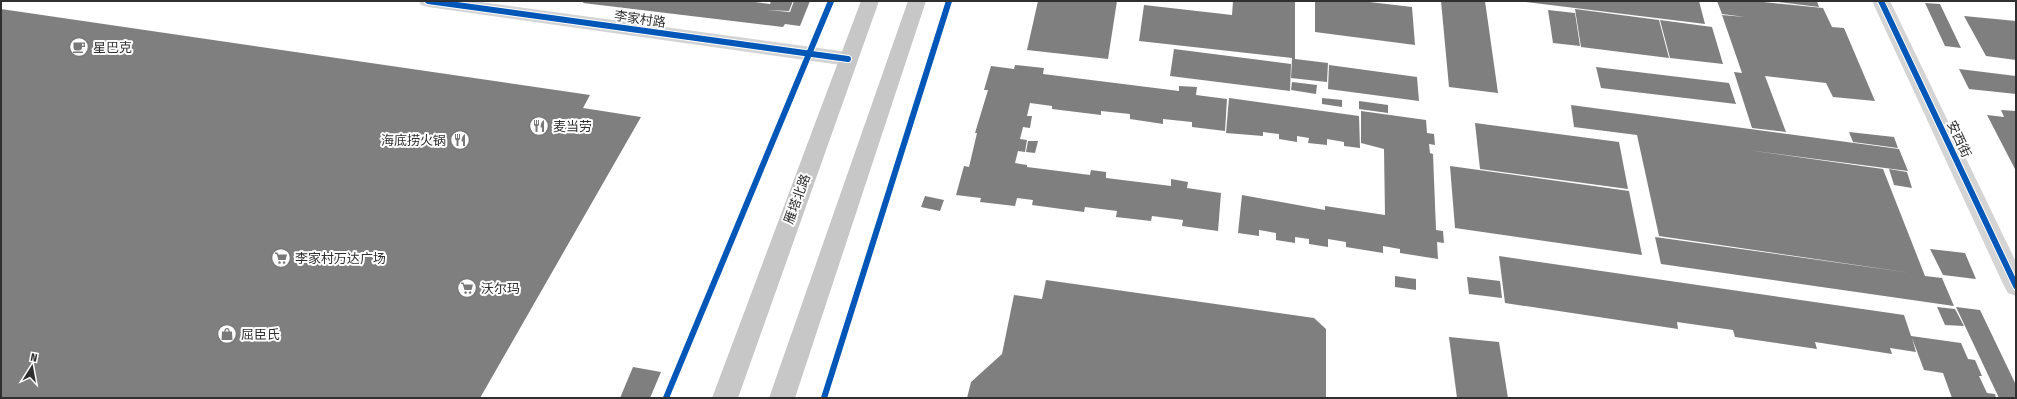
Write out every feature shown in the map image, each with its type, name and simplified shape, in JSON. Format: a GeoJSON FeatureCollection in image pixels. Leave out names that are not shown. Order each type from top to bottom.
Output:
{"type":"FeatureCollection","features":[{"type":"Feature","properties":{"kind":"main road","name":"雁塔北路"},"geometry":{"type":"LineString","coordinates":[[725,398],[870,1]]}},
{"type":"Feature","properties":{"kind":"main road"},"geometry":{"type":"LineString","coordinates":[[782,398],[917,1]]}},
{"type":"Feature","properties":{"kind":"street","name":"李家村路"},"geometry":{"type":"LineString","coordinates":[[428,1],[848,59]]}},
{"type":"Feature","properties":{"kind":"street","name":"安西街"},"geometry":{"type":"LineString","coordinates":[[1881,1],[2016,286]]}},
{"type":"Feature","properties":{"kind":"building"},"geometry":{"type":"Polygon","coordinates":[[[584,1],[748,1],[770,4],[771,1],[793,1],[789,11],[767,10],[790,12],[794,1],[810,1],[800,26],[785,24],[783,27],[583,3],[584,1]]]}},
{"type":"Feature","properties":{"kind":"building"},"geometry":{"type":"Polygon","coordinates":[[[1038,1],[1117,1],[1108,59],[1027,50],[1038,1]]]}},
{"type":"Feature","properties":{"kind":"building"},"geometry":{"type":"Polygon","coordinates":[[[1233,1],[1295,1],[1295,59],[1328,63],[1327,82],[1291,78],[1292,58],[1139,41],[1144,5],[1232,15],[1233,1]]]}},
{"type":"Feature","properties":{"kind":"building"},"geometry":{"type":"Polygon","coordinates":[[[1315,1],[1361,1],[1412,7],[1415,45],[1315,32],[1315,1]]]}},
{"type":"Feature","properties":{"kind":"building"},"geometry":{"type":"Polygon","coordinates":[[[1441,1],[1485,1],[1498,93],[1449,87],[1441,1]]]}},
{"type":"Feature","properties":{"kind":"building"},"geometry":{"type":"Polygon","coordinates":[[[1699,1],[1705,24],[1526,2],[1699,1]]]}},
{"type":"Feature","properties":{"kind":"building"},"geometry":{"type":"Polygon","coordinates":[[[1717,1],[1754,1],[1823,8],[1832,27],[1844,28],[1875,101],[1833,97],[1826,83],[1765,76],[1786,132],[1752,128],[1734,72],[1742,73],[1722,15],[1745,17],[1722,14],[1717,1]]]}},
{"type":"Feature","properties":{"kind":"building"},"geometry":{"type":"Polygon","coordinates":[[[1817,1],[1819,7],[1778,2],[1817,1]]]}},
{"type":"Feature","properties":{"kind":"building"},"geometry":{"type":"Polygon","coordinates":[[[1925,3],[1940,4],[1961,48],[1945,46],[1925,3]]]}},
{"type":"Feature","properties":{"kind":"building","name":"李家村万达广场"},"geometry":{"type":"Polygon","coordinates":[[[1,9],[590,95],[583,108],[641,117],[480,398],[1,398],[1,9]]]}},
{"type":"Feature","properties":{"kind":"building"},"geometry":{"type":"Polygon","coordinates":[[[1575,9],[1659,20],[1669,58],[1581,47],[1575,9]]]}},
{"type":"Feature","properties":{"kind":"building"},"geometry":{"type":"Polygon","coordinates":[[[1548,10],[1575,13],[1580,46],[1553,43],[1548,10]]]}},
{"type":"Feature","properties":{"kind":"building"},"geometry":{"type":"Polygon","coordinates":[[[1964,16],[2016,21],[2016,60],[1986,56],[1964,16]]]}},
{"type":"Feature","properties":{"kind":"building"},"geometry":{"type":"Polygon","coordinates":[[[1660,20],[1712,27],[1723,64],[1670,58],[1660,20]]]}},
{"type":"Feature","properties":{"kind":"building"},"geometry":{"type":"Polygon","coordinates":[[[1174,49],[1291,64],[1290,91],[1170,76],[1174,49]]]}},
{"type":"Feature","properties":{"kind":"building"},"geometry":{"type":"Polygon","coordinates":[[[1015,65],[1044,68],[1043,74],[1179,91],[1179,86],[1197,87],[1196,95],[1227,99],[1225,131],[1192,127],[1192,122],[1163,119],[1163,124],[1130,119],[1130,114],[1101,111],[1101,115],[1052,109],[1052,106],[1030,103],[1027,116],[1032,116],[1030,128],[1023,127],[1020,139],[1027,140],[1025,152],[1018,151],[1015,163],[1027,165],[1027,167],[1090,175],[1091,170],[1106,172],[1106,178],[1171,186],[1171,179],[1188,182],[1187,188],[1221,193],[1218,231],[1182,226],[1183,220],[1152,216],[1151,221],[1116,217],[1117,211],[1085,207],[1084,212],[1032,205],[1033,200],[1017,198],[1015,206],[980,202],[981,198],[956,195],[964,166],[969,167],[977,133],[975,133],[988,90],[984,90],[991,66],[1014,69],[1015,65]]]}},
{"type":"Feature","properties":{"kind":"building"},"geometry":{"type":"Polygon","coordinates":[[[1329,65],[1417,77],[1419,101],[1328,89],[1329,65]]]}},
{"type":"Feature","properties":{"kind":"building"},"geometry":{"type":"Polygon","coordinates":[[[1596,67],[1729,83],[1736,104],[1601,88],[1596,67]]]}},
{"type":"Feature","properties":{"kind":"building"},"geometry":{"type":"Polygon","coordinates":[[[1959,69],[2016,76],[2016,94],[1969,89],[1959,69]]]}},
{"type":"Feature","properties":{"kind":"building"},"geometry":{"type":"Polygon","coordinates":[[[1292,82],[1317,85],[1316,94],[1291,90],[1292,82]]]}},
{"type":"Feature","properties":{"kind":"building"},"geometry":{"type":"Polygon","coordinates":[[[1229,98],[1359,116],[1360,148],[1344,146],[1344,142],[1327,139],[1327,145],[1308,143],[1309,138],[1297,136],[1297,142],[1279,139],[1279,134],[1263,132],[1263,136],[1226,133],[1229,98]]]}},
{"type":"Feature","properties":{"kind":"building"},"geometry":{"type":"Polygon","coordinates":[[[1322,98],[1342,100],[1342,107],[1322,104],[1322,98]]]}},
{"type":"Feature","properties":{"kind":"building"},"geometry":{"type":"Polygon","coordinates":[[[1359,101],[1388,105],[1388,113],[1359,109],[1359,101]]]}},
{"type":"Feature","properties":{"kind":"building"},"geometry":{"type":"Polygon","coordinates":[[[1571,105],[1899,149],[1908,171],[1747,150],[1883,169],[1925,276],[1942,278],[1954,306],[1661,264],[1655,237],[1911,273],[1659,236],[1637,135],[1574,127],[1571,105]]]}},
{"type":"Feature","properties":{"kind":"building"},"geometry":{"type":"Polygon","coordinates":[[[2001,110],[2016,111],[2016,171],[1987,115],[2004,117],[2001,110]]]}},
{"type":"Feature","properties":{"kind":"building"},"geometry":{"type":"Polygon","coordinates":[[[1361,111],[1426,120],[1427,133],[1434,134],[1435,145],[1429,144],[1430,153],[1433,154],[1436,230],[1443,231],[1444,243],[1437,242],[1438,259],[1400,253],[1400,249],[1383,246],[1383,253],[1346,247],[1346,242],[1328,239],[1328,247],[1309,244],[1309,239],[1295,237],[1295,243],[1276,240],[1276,233],[1259,230],[1259,236],[1238,233],[1242,195],[1325,210],[1325,206],[1385,215],[1384,149],[1361,143],[1361,111]]]}},
{"type":"Feature","properties":{"kind":"building"},"geometry":{"type":"Polygon","coordinates":[[[1475,123],[1619,142],[1628,189],[1480,169],[1475,123]]]}},
{"type":"Feature","properties":{"kind":"building"},"geometry":{"type":"Polygon","coordinates":[[[1849,132],[1894,137],[1898,148],[1853,142],[1849,132]]]}},
{"type":"Feature","properties":{"kind":"building"},"geometry":{"type":"Polygon","coordinates":[[[1028,141],[1038,141],[1035,153],[1026,152],[1028,141]]]}},
{"type":"Feature","properties":{"kind":"building"},"geometry":{"type":"Polygon","coordinates":[[[1450,166],[1629,191],[1642,255],[1455,228],[1450,166]]]}},
{"type":"Feature","properties":{"kind":"building"},"geometry":{"type":"Polygon","coordinates":[[[1889,169],[1907,172],[1912,188],[1894,185],[1889,169]]]}},
{"type":"Feature","properties":{"kind":"building"},"geometry":{"type":"Polygon","coordinates":[[[925,196],[944,200],[940,211],[921,207],[925,196]]]}},
{"type":"Feature","properties":{"kind":"building"},"geometry":{"type":"Polygon","coordinates":[[[1930,249],[1965,253],[1976,279],[1943,275],[1930,249]]]}},
{"type":"Feature","properties":{"kind":"building"},"geometry":{"type":"Polygon","coordinates":[[[1499,256],[1904,315],[1911,336],[1961,343],[1968,359],[1975,360],[1982,376],[1979,376],[1987,393],[1995,394],[1996,398],[1952,398],[1943,373],[1924,370],[1912,338],[1916,352],[1890,348],[1892,354],[1815,342],[1817,349],[1735,337],[1733,330],[1677,322],[1678,329],[1505,303],[1499,256]]]}},
{"type":"Feature","properties":{"kind":"building"},"geometry":{"type":"Polygon","coordinates":[[[1395,276],[1416,279],[1416,290],[1395,287],[1395,276]]]}},
{"type":"Feature","properties":{"kind":"building"},"geometry":{"type":"Polygon","coordinates":[[[1467,277],[1500,281],[1502,298],[1469,294],[1467,277]]]}},
{"type":"Feature","properties":{"kind":"building"},"geometry":{"type":"Polygon","coordinates":[[[1046,280],[1314,318],[1326,329],[1326,398],[967,398],[971,382],[1002,354],[1014,295],[1042,299],[1046,280]]]}},
{"type":"Feature","properties":{"kind":"building"},"geometry":{"type":"Polygon","coordinates":[[[1937,307],[1955,309],[1964,326],[1945,325],[1937,307]]]}},
{"type":"Feature","properties":{"kind":"building"},"geometry":{"type":"Polygon","coordinates":[[[1956,307],[1980,310],[2016,385],[2016,398],[1999,398],[1956,307]]]}},
{"type":"Feature","properties":{"kind":"building"},"geometry":{"type":"Polygon","coordinates":[[[1449,337],[1499,342],[1508,398],[1457,398],[1449,337]]]}},
{"type":"Feature","properties":{"kind":"building"},"geometry":{"type":"Polygon","coordinates":[[[633,367],[661,372],[650,398],[620,398],[633,367]]]}},
{"type":"Feature","properties":{"kind":"cycle path"},"geometry":{"type":"LineString","coordinates":[[428,1],[848,59]]}},
{"type":"Feature","properties":{"kind":"cycle path"},"geometry":{"type":"LineString","coordinates":[[666,398],[831,1]]}},
{"type":"Feature","properties":{"kind":"cycle path"},"geometry":{"type":"LineString","coordinates":[[824,398],[949,1]]}},
{"type":"Feature","properties":{"kind":"cycle path"},"geometry":{"type":"LineString","coordinates":[[1881,1],[2016,286]]}},
{"type":"Feature","properties":{"kind":"place","name":"星巴克"},"geometry":{"type":"Point","coordinates":[79,47]}},
{"type":"Feature","properties":{"kind":"place","name":"麦当劳"},"geometry":{"type":"Point","coordinates":[539,126]}},
{"type":"Feature","properties":{"kind":"place","name":"海底捞火锅"},"geometry":{"type":"Point","coordinates":[460,140]}},
{"type":"Feature","properties":{"kind":"place","name":"李家村万达广场"},"geometry":{"type":"Point","coordinates":[281,258]}},
{"type":"Feature","properties":{"kind":"place","name":"沃尔玛"},"geometry":{"type":"Point","coordinates":[467,288]}},
{"type":"Feature","properties":{"kind":"place","name":"屈臣氏"},"geometry":{"type":"Point","coordinates":[227,334]}}]}
